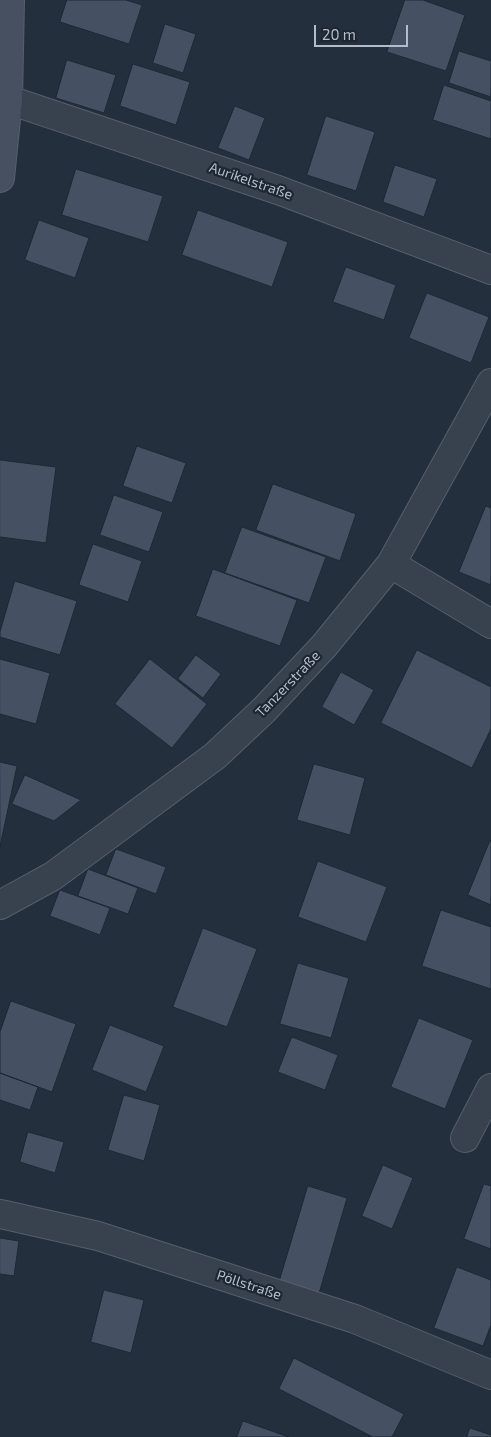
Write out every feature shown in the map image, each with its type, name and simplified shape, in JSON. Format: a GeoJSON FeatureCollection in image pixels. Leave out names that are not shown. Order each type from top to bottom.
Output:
{"type":"FeatureCollection","features":[{"type":"Feature","properties":{"kind":"street"},"geometry":{"type":"LineString","coordinates":[[0,178],[10,0]]}},
{"type":"Feature","properties":{"kind":"street","name":"Aurikelstraße"},"geometry":{"type":"LineString","coordinates":[[4,98],[278,190],[491,270]]}},
{"type":"Feature","properties":{"kind":"street","name":"Tanzerstraße"},"geometry":{"type":"LineString","coordinates":[[0,905],[53,876],[215,756],[264,710],[324,646],[391,564],[491,383]]}},
{"type":"Feature","properties":{"kind":"street"},"geometry":{"type":"LineString","coordinates":[[391,564],[491,624]]}},
{"type":"Feature","properties":{"kind":"street"},"geometry":{"type":"LineString","coordinates":[[465,1138],[491,1088]]}},
{"type":"Feature","properties":{"kind":"street","name":"Pöllstraße"},"geometry":{"type":"LineString","coordinates":[[0,1214],[98,1236],[355,1319],[491,1375]]}},
{"type":"Feature","properties":{"kind":"building"},"geometry":{"type":"Polygon","coordinates":[[[67,0],[126,0],[142,5],[129,44],[60,22],[67,0]]]}},
{"type":"Feature","properties":{"kind":"building"},"geometry":{"type":"Polygon","coordinates":[[[405,0],[423,0],[465,15],[446,71],[387,52],[405,0]]]}},
{"type":"Feature","properties":{"kind":"building"},"geometry":{"type":"Polygon","coordinates":[[[165,24],[196,34],[183,73],[153,63],[165,24]]]}},
{"type":"Feature","properties":{"kind":"building"},"geometry":{"type":"Polygon","coordinates":[[[459,51],[491,61],[491,97],[449,83],[459,51]]]}},
{"type":"Feature","properties":{"kind":"building"},"geometry":{"type":"Polygon","coordinates":[[[67,60],[116,75],[104,113],[56,98],[67,60]]]}},
{"type":"Feature","properties":{"kind":"building"},"geometry":{"type":"Polygon","coordinates":[[[133,64],[190,82],[176,125],[120,106],[133,64]]]}},
{"type":"Feature","properties":{"kind":"building"},"geometry":{"type":"Polygon","coordinates":[[[444,85],[491,101],[491,139],[433,120],[444,85]]]}},
{"type":"Feature","properties":{"kind":"building"},"geometry":{"type":"Polygon","coordinates":[[[235,106],[265,118],[249,160],[218,148],[235,106]]]}},
{"type":"Feature","properties":{"kind":"building"},"geometry":{"type":"Polygon","coordinates":[[[326,116],[375,132],[356,191],[307,175],[326,116]]]}},
{"type":"Feature","properties":{"kind":"building"},"geometry":{"type":"Polygon","coordinates":[[[395,165],[437,179],[424,217],[383,202],[395,165]]]}},
{"type":"Feature","properties":{"kind":"building"},"geometry":{"type":"Polygon","coordinates":[[[76,169],[163,196],[148,242],[62,215],[76,169]]]}},
{"type":"Feature","properties":{"kind":"building"},"geometry":{"type":"Polygon","coordinates":[[[198,210],[288,242],[272,287],[182,255],[198,210]]]}},
{"type":"Feature","properties":{"kind":"building"},"geometry":{"type":"Polygon","coordinates":[[[39,220],[89,238],[75,278],[25,260],[39,220]]]}},
{"type":"Feature","properties":{"kind":"building"},"geometry":{"type":"Polygon","coordinates":[[[346,267],[396,285],[384,320],[333,302],[346,267]]]}},
{"type":"Feature","properties":{"kind":"building"},"geometry":{"type":"Polygon","coordinates":[[[427,293],[489,317],[471,363],[409,338],[427,293]]]}},
{"type":"Feature","properties":{"kind":"building"},"geometry":{"type":"Polygon","coordinates":[[[137,446],[186,463],[172,503],[123,486],[137,446]]]}},
{"type":"Feature","properties":{"kind":"building"},"geometry":{"type":"Polygon","coordinates":[[[0,460],[56,467],[46,543],[0,537],[0,460]]]}},
{"type":"Feature","properties":{"kind":"building"},"geometry":{"type":"Polygon","coordinates":[[[273,484],[356,514],[340,561],[256,530],[273,484]]]}},
{"type":"Feature","properties":{"kind":"building"},"geometry":{"type":"Polygon","coordinates":[[[114,495],[163,512],[149,552],[100,535],[114,495]]]}},
{"type":"Feature","properties":{"kind":"building"},"geometry":{"type":"Polygon","coordinates":[[[486,506],[491,508],[491,585],[459,572],[486,506]]]}},
{"type":"Feature","properties":{"kind":"building"},"geometry":{"type":"Polygon","coordinates":[[[242,527],[326,557],[309,603],[225,573],[242,527]]]}},
{"type":"Feature","properties":{"kind":"building"},"geometry":{"type":"Polygon","coordinates":[[[93,544],[142,561],[128,602],[79,585],[93,544]]]}},
{"type":"Feature","properties":{"kind":"building"},"geometry":{"type":"Polygon","coordinates":[[[213,569],[297,600],[280,646],[196,616],[213,569]]]}},
{"type":"Feature","properties":{"kind":"building"},"geometry":{"type":"Polygon","coordinates":[[[15,581],[77,601],[60,655],[0,637],[15,581]]]}},
{"type":"Feature","properties":{"kind":"building"},"geometry":{"type":"Polygon","coordinates":[[[417,650],[491,687],[491,729],[472,768],[381,723],[417,650]]]}},
{"type":"Feature","properties":{"kind":"building"},"geometry":{"type":"Polygon","coordinates":[[[196,655],[221,674],[203,698],[178,679],[196,655]]]}},
{"type":"Feature","properties":{"kind":"building"},"geometry":{"type":"Polygon","coordinates":[[[0,659],[50,673],[36,724],[0,714],[0,659]]]}},
{"type":"Feature","properties":{"kind":"building"},"geometry":{"type":"Polygon","coordinates":[[[150,659],[207,704],[172,748],[115,704],[150,659]]]}},
{"type":"Feature","properties":{"kind":"building"},"geometry":{"type":"Polygon","coordinates":[[[341,672],[374,690],[354,725],[322,707],[341,672]]]}},
{"type":"Feature","properties":{"kind":"building"},"geometry":{"type":"Polygon","coordinates":[[[0,762],[17,766],[0,847],[0,762]]]}},
{"type":"Feature","properties":{"kind":"building"},"geometry":{"type":"Polygon","coordinates":[[[314,764],[365,778],[350,835],[297,820],[314,764]]]}},
{"type":"Feature","properties":{"kind":"building"},"geometry":{"type":"Polygon","coordinates":[[[25,775],[81,800],[54,821],[12,804],[25,775]]]}},
{"type":"Feature","properties":{"kind":"building"},"geometry":{"type":"Polygon","coordinates":[[[491,841],[491,905],[468,895],[491,841]]]}},
{"type":"Feature","properties":{"kind":"building"},"geometry":{"type":"Polygon","coordinates":[[[116,849],[166,867],[156,894],[106,875],[116,849]]]}},
{"type":"Feature","properties":{"kind":"building"},"geometry":{"type":"Polygon","coordinates":[[[318,861],[387,887],[366,942],[298,917],[318,861]]]}},
{"type":"Feature","properties":{"kind":"building"},"geometry":{"type":"Polygon","coordinates":[[[88,869],[138,888],[128,914],[78,896],[88,869]]]}},
{"type":"Feature","properties":{"kind":"building"},"geometry":{"type":"Polygon","coordinates":[[[60,890],[110,908],[100,935],[50,916],[60,890]]]}},
{"type":"Feature","properties":{"kind":"building"},"geometry":{"type":"Polygon","coordinates":[[[441,910],[491,927],[491,989],[422,966],[441,910]]]}},
{"type":"Feature","properties":{"kind":"building"},"geometry":{"type":"Polygon","coordinates":[[[203,928],[257,949],[227,1027],[173,1007],[203,928]]]}},
{"type":"Feature","properties":{"kind":"building"},"geometry":{"type":"Polygon","coordinates":[[[298,963],[349,978],[331,1038],[280,1024],[298,963]]]}},
{"type":"Feature","properties":{"kind":"building"},"geometry":{"type":"Polygon","coordinates":[[[11,1001],[76,1024],[52,1092],[0,1073],[0,1032],[11,1001]]]}},
{"type":"Feature","properties":{"kind":"building"},"geometry":{"type":"Polygon","coordinates":[[[419,1018],[473,1040],[445,1109],[391,1087],[419,1018]]]}},
{"type":"Feature","properties":{"kind":"building"},"geometry":{"type":"Polygon","coordinates":[[[110,1025],[164,1046],[146,1092],[92,1070],[110,1025]]]}},
{"type":"Feature","properties":{"kind":"building"},"geometry":{"type":"Polygon","coordinates":[[[292,1037],[338,1055],[325,1090],[278,1072],[292,1037]]]}},
{"type":"Feature","properties":{"kind":"building"},"geometry":{"type":"Polygon","coordinates":[[[0,1073],[38,1087],[30,1110],[0,1100],[0,1073]]]}},
{"type":"Feature","properties":{"kind":"building"},"geometry":{"type":"Polygon","coordinates":[[[124,1095],[160,1105],[144,1161],[108,1150],[124,1095]]]}},
{"type":"Feature","properties":{"kind":"building"},"geometry":{"type":"Polygon","coordinates":[[[28,1132],[64,1142],[55,1173],[20,1162],[28,1132]]]}},
{"type":"Feature","properties":{"kind":"building"},"geometry":{"type":"Polygon","coordinates":[[[383,1165],[413,1178],[392,1229],[362,1216],[383,1165]]]}},
{"type":"Feature","properties":{"kind":"building"},"geometry":{"type":"Polygon","coordinates":[[[484,1184],[491,1186],[491,1249],[464,1239],[484,1184]]]}},
{"type":"Feature","properties":{"kind":"building"},"geometry":{"type":"Polygon","coordinates":[[[308,1186],[347,1198],[318,1297],[278,1286],[308,1186]]]}},
{"type":"Feature","properties":{"kind":"building"},"geometry":{"type":"Polygon","coordinates":[[[0,1238],[19,1241],[14,1276],[0,1274],[0,1238]]]}},
{"type":"Feature","properties":{"kind":"building"},"geometry":{"type":"Polygon","coordinates":[[[457,1267],[491,1280],[491,1325],[483,1346],[434,1328],[457,1267]]]}},
{"type":"Feature","properties":{"kind":"building"},"geometry":{"type":"Polygon","coordinates":[[[104,1290],[144,1300],[131,1353],[91,1342],[104,1290]]]}},
{"type":"Feature","properties":{"kind":"building"},"geometry":{"type":"Polygon","coordinates":[[[294,1358],[404,1414],[392,1437],[373,1437],[279,1389],[294,1358]]]}},
{"type":"Feature","properties":{"kind":"building"},"geometry":{"type":"Polygon","coordinates":[[[243,1421],[289,1437],[237,1437],[243,1421]]]}},
{"type":"Feature","properties":{"kind":"building"},"geometry":{"type":"Polygon","coordinates":[[[470,1428],[491,1435],[491,1437],[467,1437],[470,1428]]]}}]}
